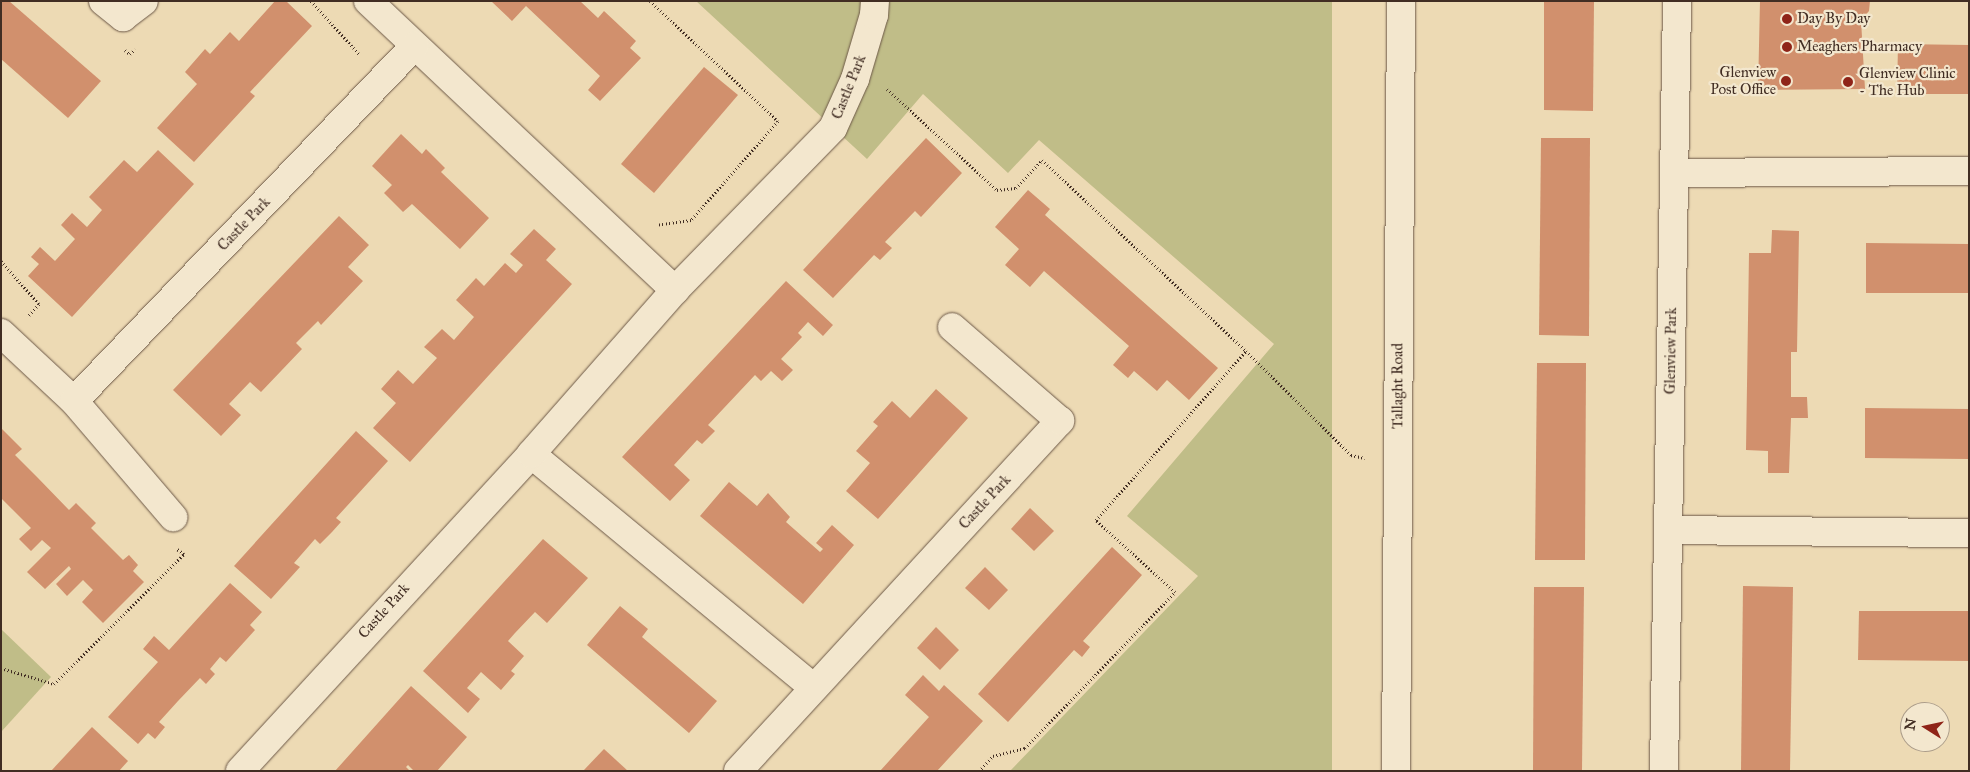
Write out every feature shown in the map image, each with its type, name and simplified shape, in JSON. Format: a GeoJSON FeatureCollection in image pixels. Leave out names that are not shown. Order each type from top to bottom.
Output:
{"type":"FeatureCollection","features":[{"type":"Feature","properties":{"kind":"street"},"geometry":{"type":"LineString","coordinates":[[103,1],[123,17],[144,1]]}},
{"type":"Feature","properties":{"kind":"street"},"geometry":{"type":"LineString","coordinates":[[368,1],[675,290]]}},
{"type":"Feature","properties":{"kind":"street","name":"Castle Park"},"geometry":{"type":"LineString","coordinates":[[240,771],[531,454],[675,290],[833,128],[855,79],[874,15],[874,1]]}},
{"type":"Feature","properties":{"kind":"street","name":"Tallaght Road"},"geometry":{"type":"LineString","coordinates":[[1396,771],[1401,1]]}},
{"type":"Feature","properties":{"kind":"street","name":"Glenview Park"},"geometry":{"type":"LineString","coordinates":[[1664,771],[1677,1]]}},
{"type":"Feature","properties":{"kind":"street","name":"Castle Park"},"geometry":{"type":"LineString","coordinates":[[74,401],[415,46]]}},
{"type":"Feature","properties":{"kind":"street"},"geometry":{"type":"LineString","coordinates":[[1674,173],[1969,171]]}},
{"type":"Feature","properties":{"kind":"street","name":"Castle Park"},"geometry":{"type":"LineString","coordinates":[[738,771],[813,687],[1060,421],[952,327]]}},
{"type":"Feature","properties":{"kind":"street"},"geometry":{"type":"LineString","coordinates":[[1,333],[74,401],[173,517]]}},
{"type":"Feature","properties":{"kind":"street"},"geometry":{"type":"LineString","coordinates":[[531,454],[813,687]]}},
{"type":"Feature","properties":{"kind":"street"},"geometry":{"type":"LineString","coordinates":[[1668,530],[1969,533]]}},
{"type":"Feature","properties":{"kind":"path"},"geometry":{"type":"LineString","coordinates":[[311,1],[361,53],[354,61]]}},
{"type":"Feature","properties":{"kind":"path"},"geometry":{"type":"LineString","coordinates":[[647,223],[662,226],[691,220],[778,121],[650,1]]}},
{"type":"Feature","properties":{"kind":"path"},"geometry":{"type":"LineString","coordinates":[[883,96],[887,89],[997,190],[1016,188],[1042,160],[1246,351],[1351,455],[1367,458]]}},
{"type":"Feature","properties":{"kind":"path"},"geometry":{"type":"LineString","coordinates":[[1,261],[39,304],[26,318]]}},
{"type":"Feature","properties":{"kind":"path"},"geometry":{"type":"LineString","coordinates":[[979,771],[993,756],[1025,748],[1176,592],[1096,520],[1246,351]]}},
{"type":"Feature","properties":{"kind":"path"},"geometry":{"type":"LineString","coordinates":[[1,668],[54,684],[184,554]]}},
{"type":"Feature","properties":{"kind":"shaded area"},"geometry":{"type":"Polygon","coordinates":[[[696,1],[1332,1],[1332,771],[1010,771],[1198,576],[1127,516],[1274,344],[1039,140],[1008,173],[923,94],[867,159],[696,1]]]}},
{"type":"Feature","properties":{"kind":"shaded area"},"geometry":{"type":"Polygon","coordinates":[[[1,629],[51,677],[1,732],[1,629]]]}},
{"type":"Feature","properties":{"kind":"building"},"geometry":{"type":"Polygon","coordinates":[[[1,1],[9,1],[101,81],[68,118],[1,59],[1,1]]]}},
{"type":"Feature","properties":{"kind":"building"},"geometry":{"type":"Polygon","coordinates":[[[275,1],[286,1],[312,26],[250,92],[255,96],[194,162],[157,128],[197,84],[185,72],[205,49],[210,54],[230,32],[239,41],[275,1]]]}},
{"type":"Feature","properties":{"kind":"building"},"geometry":{"type":"Polygon","coordinates":[[[491,1],[580,1],[598,18],[604,11],[636,41],[630,48],[641,58],[600,101],[588,90],[600,76],[526,6],[512,21],[491,1]]]}},
{"type":"Feature","properties":{"kind":"building"},"geometry":{"type":"Polygon","coordinates":[[[1544,1],[1594,1],[1593,111],[1544,110],[1544,1]]]}},
{"type":"Feature","properties":{"kind":"building"},"geometry":{"type":"Polygon","coordinates":[[[1760,1],[1870,1],[1869,11],[1861,20],[1865,89],[1758,90],[1760,1]]]}},
{"type":"Feature","properties":{"kind":"building"},"geometry":{"type":"Polygon","coordinates":[[[1898,44],[1969,45],[1969,94],[1897,94],[1898,44]]]}},
{"type":"Feature","properties":{"kind":"building"},"geometry":{"type":"Polygon","coordinates":[[[704,67],[738,95],[654,193],[621,164],[704,67]]]}},
{"type":"Feature","properties":{"kind":"building"},"geometry":{"type":"Polygon","coordinates":[[[401,134],[422,154],[426,149],[445,168],[441,172],[489,218],[460,249],[412,204],[403,212],[384,193],[392,185],[372,166],[401,134]]]}},
{"type":"Feature","properties":{"kind":"building"},"geometry":{"type":"Polygon","coordinates":[[[926,138],[962,173],[921,217],[915,211],[885,242],[892,248],[880,260],[874,255],[833,298],[803,270],[926,138]]]}},
{"type":"Feature","properties":{"kind":"building"},"geometry":{"type":"Polygon","coordinates":[[[1541,138],[1590,138],[1589,336],[1539,335],[1541,138]]]}},
{"type":"Feature","properties":{"kind":"building"},"geometry":{"type":"Polygon","coordinates":[[[158,150],[194,184],[72,317],[28,276],[39,264],[31,257],[40,247],[55,261],[75,239],[61,225],[72,213],[87,227],[102,210],[89,197],[124,160],[137,172],[158,150]]]}},
{"type":"Feature","properties":{"kind":"building"},"geometry":{"type":"Polygon","coordinates":[[[1028,190],[1050,209],[1045,215],[1218,368],[1189,400],[1167,380],[1157,391],[1134,371],[1128,378],[1113,365],[1129,346],[1044,271],[1030,287],[1005,265],[1019,249],[995,227],[1028,190]]]}},
{"type":"Feature","properties":{"kind":"building"},"geometry":{"type":"Polygon","coordinates":[[[339,216],[369,245],[348,267],[363,281],[321,325],[318,321],[296,343],[302,349],[261,392],[250,382],[229,404],[241,415],[221,436],[173,390],[339,216]]]}},
{"type":"Feature","properties":{"kind":"building"},"geometry":{"type":"Polygon","coordinates":[[[534,229],[556,249],[546,260],[572,284],[410,462],[373,428],[396,403],[381,389],[398,370],[413,384],[437,358],[424,347],[442,329],[454,340],[474,317],[456,300],[476,278],[484,286],[505,263],[516,273],[523,265],[510,254],[534,229]]]}},
{"type":"Feature","properties":{"kind":"building"},"geometry":{"type":"Polygon","coordinates":[[[1772,230],[1799,231],[1797,352],[1791,352],[1791,397],[1807,397],[1808,418],[1791,418],[1789,473],[1768,473],[1768,451],[1746,450],[1749,253],[1771,253],[1772,230]]]}},
{"type":"Feature","properties":{"kind":"building"},"geometry":{"type":"Polygon","coordinates":[[[1866,243],[1969,244],[1969,293],[1866,293],[1866,243]]]}},
{"type":"Feature","properties":{"kind":"building"},"geometry":{"type":"Polygon","coordinates":[[[786,281],[833,325],[823,336],[808,322],[798,333],[802,337],[781,359],[793,370],[782,381],[771,371],[761,381],[755,375],[708,425],[715,431],[702,444],[697,440],[674,465],[690,480],[670,501],[622,457],[786,281]]]}},
{"type":"Feature","properties":{"kind":"building"},"geometry":{"type":"Polygon","coordinates":[[[1537,363],[1586,363],[1585,560],[1535,560],[1537,363]]]}},
{"type":"Feature","properties":{"kind":"building"},"geometry":{"type":"Polygon","coordinates":[[[936,389],[968,418],[878,519],[846,491],[870,463],[856,451],[878,426],[873,422],[892,401],[910,418],[936,389]]]}},
{"type":"Feature","properties":{"kind":"building"},"geometry":{"type":"Polygon","coordinates":[[[1865,408],[1969,409],[1969,459],[1865,458],[1865,408]]]}},
{"type":"Feature","properties":{"kind":"building"},"geometry":{"type":"Polygon","coordinates":[[[1,428],[22,449],[15,455],[69,510],[76,503],[96,523],[91,528],[123,560],[129,555],[138,565],[133,571],[144,582],[103,623],[82,602],[93,590],[83,580],[67,596],[56,584],[71,569],[69,566],[45,589],[27,572],[51,548],[42,540],[31,551],[19,539],[31,528],[1,498],[1,428]]]}},
{"type":"Feature","properties":{"kind":"building"},"geometry":{"type":"Polygon","coordinates":[[[356,431],[388,461],[336,518],[341,522],[332,532],[320,544],[315,539],[294,563],[300,567],[271,599],[234,566],[356,431]]]}},
{"type":"Feature","properties":{"kind":"building"},"geometry":{"type":"Polygon","coordinates":[[[729,482],[757,506],[768,493],[790,517],[786,522],[820,552],[823,549],[816,543],[832,525],[854,545],[803,604],[700,516],[729,482]]]}},
{"type":"Feature","properties":{"kind":"building"},"geometry":{"type":"Polygon","coordinates":[[[1030,508],[1054,531],[1034,551],[1011,529],[1030,508]]]}},
{"type":"Feature","properties":{"kind":"building"},"geometry":{"type":"Polygon","coordinates":[[[543,539],[588,578],[547,623],[535,612],[515,633],[508,641],[524,656],[511,671],[515,674],[501,690],[481,672],[467,688],[480,699],[468,713],[423,671],[543,539]]]}},
{"type":"Feature","properties":{"kind":"building"},"geometry":{"type":"Polygon","coordinates":[[[1112,547],[1142,575],[1083,641],[1090,647],[1082,657],[1074,650],[1008,722],[978,694],[1112,547]]]}},
{"type":"Feature","properties":{"kind":"building"},"geometry":{"type":"Polygon","coordinates":[[[985,567],[1008,590],[989,610],[965,588],[985,567]]]}},
{"type":"Feature","properties":{"kind":"building"},"geometry":{"type":"Polygon","coordinates":[[[230,583],[262,612],[250,625],[255,630],[226,662],[220,657],[210,669],[215,674],[206,684],[200,678],[178,701],[159,722],[165,727],[155,739],[148,733],[138,744],[108,717],[158,662],[143,649],[154,636],[169,650],[230,583]]]}},
{"type":"Feature","properties":{"kind":"building"},"geometry":{"type":"Polygon","coordinates":[[[1743,586],[1793,587],[1790,771],[1741,771],[1743,586]]]}},
{"type":"Feature","properties":{"kind":"building"},"geometry":{"type":"Polygon","coordinates":[[[1534,587],[1584,587],[1582,771],[1533,771],[1534,587]]]}},
{"type":"Feature","properties":{"kind":"building"},"geometry":{"type":"Polygon","coordinates":[[[620,606],[648,629],[642,637],[717,701],[689,733],[587,645],[620,606]]]}},
{"type":"Feature","properties":{"kind":"building"},"geometry":{"type":"Polygon","coordinates":[[[1859,611],[1969,611],[1969,661],[1858,660],[1859,611]]]}},
{"type":"Feature","properties":{"kind":"building"},"geometry":{"type":"Polygon","coordinates":[[[936,627],[959,650],[940,670],[917,648],[936,627]]]}},
{"type":"Feature","properties":{"kind":"building"},"geometry":{"type":"Polygon","coordinates":[[[923,675],[939,691],[944,685],[983,721],[937,771],[880,771],[929,717],[905,695],[923,675]]]}},
{"type":"Feature","properties":{"kind":"building"},"geometry":{"type":"Polygon","coordinates":[[[411,686],[467,737],[437,771],[414,771],[408,765],[406,767],[410,771],[335,771],[411,686]]]}},
{"type":"Feature","properties":{"kind":"building"},"geometry":{"type":"Polygon","coordinates":[[[92,727],[128,761],[119,771],[51,771],[92,727]]]}},
{"type":"Feature","properties":{"kind":"building"},"geometry":{"type":"Polygon","coordinates":[[[604,749],[628,771],[583,771],[604,749]]]}},
{"type":"Feature","properties":{"kind":"place","name":"Day By Day"},"geometry":{"type":"Point","coordinates":[1787,19]}},
{"type":"Feature","properties":{"kind":"place","name":"Meaghers Pharmacy"},"geometry":{"type":"Point","coordinates":[1787,47]}},
{"type":"Feature","properties":{"kind":"place","name":"Glenview Post Office"},"geometry":{"type":"Point","coordinates":[1786,81]}},
{"type":"Feature","properties":{"kind":"place","name":"Glenview Clinic - The Hub"},"geometry":{"type":"Point","coordinates":[1848,82]}}]}
